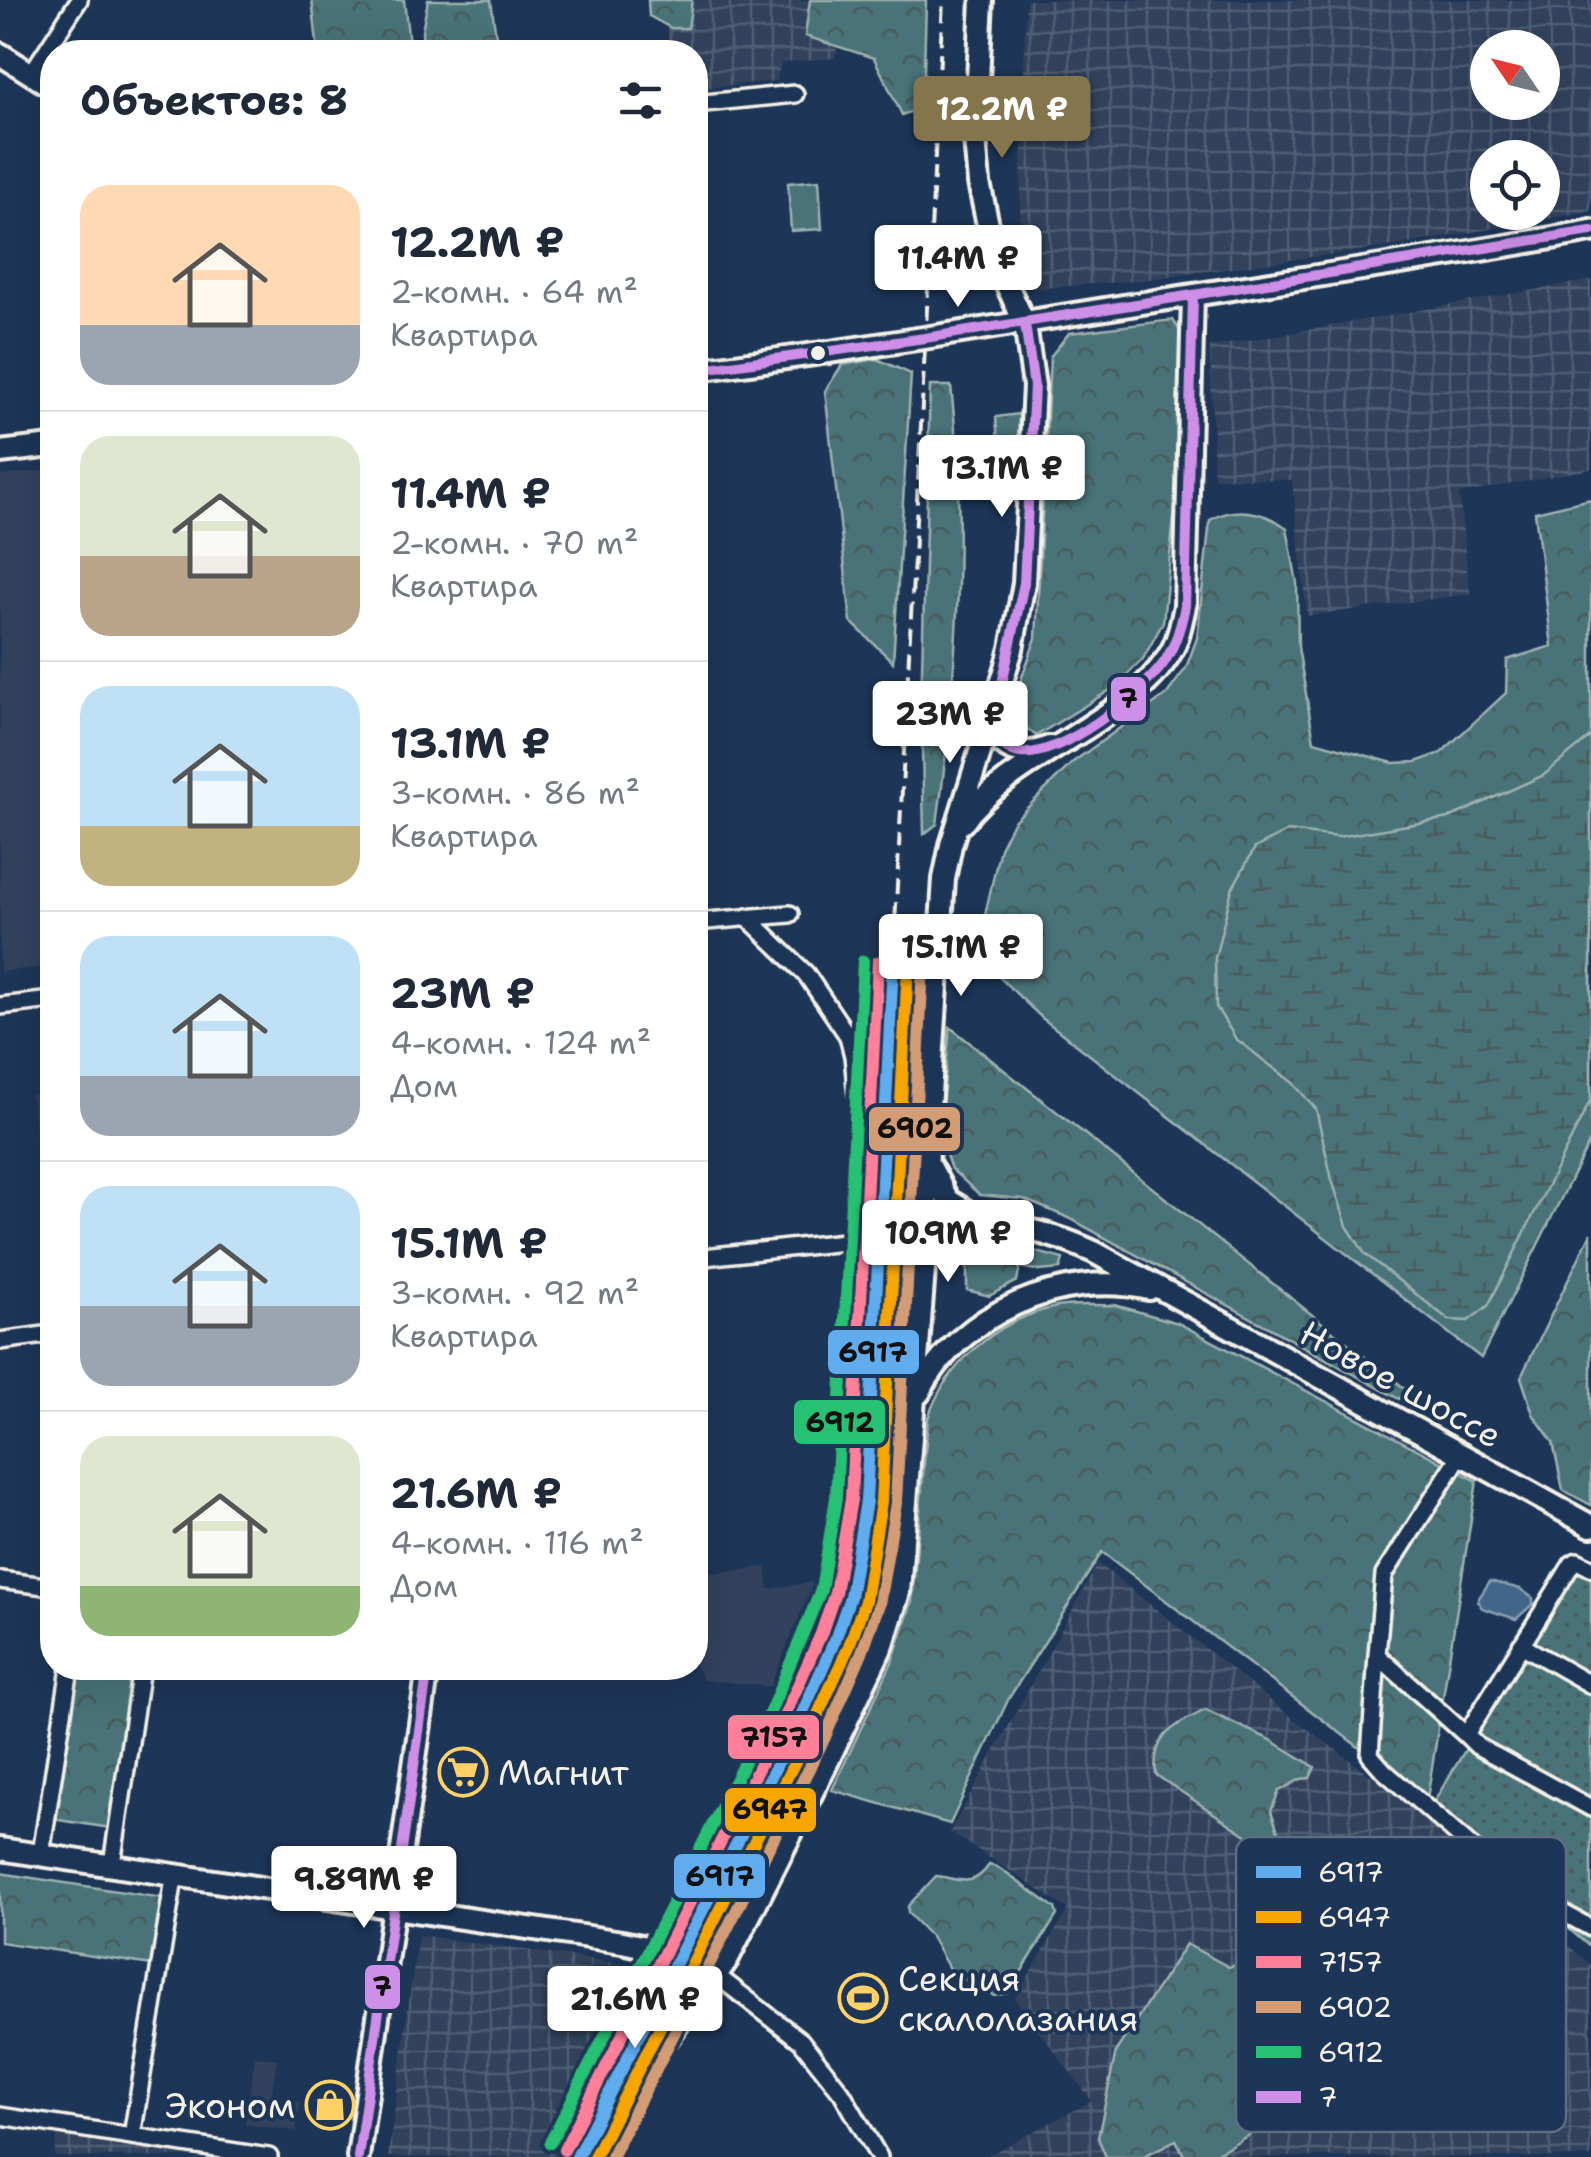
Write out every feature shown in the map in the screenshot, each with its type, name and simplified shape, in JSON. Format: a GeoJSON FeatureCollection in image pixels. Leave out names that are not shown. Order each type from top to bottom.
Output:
{"type":"FeatureCollection","features":[{"type":"Feature","properties":{"kind":"main road"},"geometry":{"type":"LineString","coordinates":[[926,1227],[944,878],[1012,649],[1024,583],[1034,386],[1024,324],[996,262],[979,182],[975,139],[982,0]]}},
{"type":"Feature","properties":{"kind":"main road"},"geometry":{"type":"LineString","coordinates":[[0,54],[40,80]]}},
{"type":"Feature","properties":{"kind":"main road"},"geometry":{"type":"LineString","coordinates":[[708,368],[911,342],[1434,260],[1591,231]]}},
{"type":"Feature","properties":{"kind":"main road"},"geometry":{"type":"LineString","coordinates":[[956,832],[989,794],[1144,684],[1166,658],[1180,628],[1185,606],[1194,296]]}},
{"type":"Feature","properties":{"kind":"main road"},"geometry":{"type":"LineString","coordinates":[[0,452],[40,447]]}},
{"type":"Feature","properties":{"kind":"main road"},"geometry":{"type":"LineString","coordinates":[[992,716],[992,729],[998,740],[1018,753],[1043,749],[1069,738]]}},
{"type":"Feature","properties":{"kind":"main road","name":"Новое шоссе"},"geometry":{"type":"LineString","coordinates":[[927,1158],[948,1200],[986,1223]]}},
{"type":"Feature","properties":{"kind":"main road","name":"Новое шоссе"},"geometry":{"type":"LineString","coordinates":[[716,1975],[825,1767],[888,1630],[902,1568],[926,1227],[986,1223],[1034,1229],[1094,1252],[1591,1526]]}},
{"type":"Feature","properties":{"kind":"main road"},"geometry":{"type":"LineString","coordinates":[[1086,1284],[1098,1274],[1100,1265],[1094,1252]]}},
{"type":"Feature","properties":{"kind":"main road","name":"Новое шоссе"},"geometry":{"type":"LineString","coordinates":[[915,1404],[931,1373],[957,1344],[984,1322],[1022,1301],[1086,1284],[1143,1288],[1180,1300]]}},
{"type":"Feature","properties":{"kind":"main road"},"geometry":{"type":"LineString","coordinates":[[919,1341],[932,1350],[950,1349],[957,1344]]}},
{"type":"Feature","properties":{"kind":"main road"},"geometry":{"type":"LineString","coordinates":[[358,2157],[426,1680]]}},
{"type":"Feature","properties":{"kind":"main road"},"geometry":{"type":"LineString","coordinates":[[0,1849],[622,1942],[659,1950],[716,1975]]}},
{"type":"Feature","properties":{"kind":"street"},"geometry":{"type":"LineString","coordinates":[[53,40],[79,0]]}},
{"type":"Feature","properties":{"kind":"street"},"geometry":{"type":"LineString","coordinates":[[31,74],[40,60]]}},
{"type":"Feature","properties":{"kind":"street"},"geometry":{"type":"LineString","coordinates":[[708,103],[795,94]]}},
{"type":"Feature","properties":{"kind":"street"},"geometry":{"type":"LineString","coordinates":[[708,921],[790,914]]}},
{"type":"Feature","properties":{"kind":"street"},"geometry":{"type":"LineString","coordinates":[[708,1257],[853,1241],[862,1147],[854,1056],[848,1036],[806,974],[746,917]]}},
{"type":"Feature","properties":{"kind":"street"},"geometry":{"type":"LineString","coordinates":[[0,1006],[40,1001]]}},
{"type":"Feature","properties":{"kind":"street"},"geometry":{"type":"LineString","coordinates":[[0,1340],[40,1335]]}},
{"type":"Feature","properties":{"kind":"street"},"geometry":{"type":"LineString","coordinates":[[1459,1837],[1370,1756],[1384,1575],[1460,1454]]}},
{"type":"Feature","properties":{"kind":"street"},"geometry":{"type":"LineString","coordinates":[[1466,1734],[1572,1564],[1577,1561],[1591,1568]]}},
{"type":"Feature","properties":{"kind":"street"},"geometry":{"type":"LineString","coordinates":[[0,1580],[40,1586]]}},
{"type":"Feature","properties":{"kind":"street"},"geometry":{"type":"LineString","coordinates":[[1521,1645],[1591,1685]]}},
{"type":"Feature","properties":{"kind":"street"},"geometry":{"type":"LineString","coordinates":[[1377,1655],[1477,1746],[1591,1808]]}},
{"type":"Feature","properties":{"kind":"street"},"geometry":{"type":"LineString","coordinates":[[41,1854],[68,1680]]}},
{"type":"Feature","properties":{"kind":"street"},"geometry":{"type":"LineString","coordinates":[[112,1864],[139,1680]]}},
{"type":"Feature","properties":{"kind":"street"},"geometry":{"type":"LineString","coordinates":[[132,2136],[175,1873]]}},
{"type":"Feature","properties":{"kind":"street"},"geometry":{"type":"LineString","coordinates":[[1566,1915],[1591,1928]]}},
{"type":"Feature","properties":{"kind":"street"},"geometry":{"type":"LineString","coordinates":[[602,2157],[646,2074],[716,1975],[801,2041],[842,2093],[879,2157]]}},
{"type":"Feature","properties":{"kind":"street"},"geometry":{"type":"LineString","coordinates":[[0,2116],[270,2157]]}},
{"type":"Feature","properties":{"kind":"shaded area"},"geometry":{"type":"Polygon","coordinates":[[[663,0],[846,0],[835,58],[781,63],[776,81],[708,88],[708,40],[668,40],[663,0]]]}},
{"type":"Feature","properties":{"kind":"shaded area"},"geometry":{"type":"Polygon","coordinates":[[[1026,0],[1591,0],[1591,211],[1560,217],[1560,140],[1470,140],[1470,230],[1485,230],[1142,280],[1033,289],[1019,257],[1026,0]]]}},
{"type":"Feature","properties":{"kind":"shaded area"},"geometry":{"type":"Polygon","coordinates":[[[1591,280],[1591,469],[1459,494],[1470,594],[1307,616],[1292,480],[1214,478],[1210,347],[1591,280]]]}},
{"type":"Feature","properties":{"kind":"shaded area"},"geometry":{"type":"Polygon","coordinates":[[[40,471],[40,967],[0,972],[0,476],[40,471]]]}},
{"type":"Feature","properties":{"kind":"shaded area"},"geometry":{"type":"Polygon","coordinates":[[[40,1094],[40,1168],[31,1095],[40,1094]]]}},
{"type":"Feature","properties":{"kind":"shaded area"},"geometry":{"type":"Polygon","coordinates":[[[1098,1563],[1381,1783],[1443,1837],[1236,1837],[1236,2132],[1566,2132],[1566,1943],[1591,1965],[1591,2157],[985,2157],[1092,2101],[1015,1999],[1068,1909],[950,1832],[1098,1563]]]}},
{"type":"Feature","properties":{"kind":"shaded area"},"geometry":{"type":"Polygon","coordinates":[[[766,1567],[769,1589],[824,1580],[786,1688],[703,1680],[708,1680],[708,1574],[766,1567]]]}},
{"type":"Feature","properties":{"kind":"shaded area"},"geometry":{"type":"Polygon","coordinates":[[[1490,1581],[1520,1589],[1533,1598],[1533,1604],[1516,1619],[1482,1608],[1477,1601],[1490,1581]]]}},
{"type":"Feature","properties":{"kind":"shaded area"},"geometry":{"type":"Polygon","coordinates":[[[418,1935],[624,1964],[636,1989],[597,2076],[601,2083],[561,2157],[388,2157],[418,1935]]]}},
{"type":"Feature","properties":{"kind":"shaded area"},"geometry":{"type":"Polygon","coordinates":[[[255,2056],[277,2059],[271,2098],[300,2102],[296,2131],[245,2124],[255,2056]]]}},
{"type":"Feature","properties":{"kind":"shaded area"},"geometry":{"type":"Polygon","coordinates":[[[58,2131],[230,2157],[54,2157],[58,2131]]]}},
{"type":"Feature","properties":{"kind":"green space"},"geometry":{"type":"Polygon","coordinates":[[[312,0],[404,0],[409,40],[317,40],[312,0]]]}},
{"type":"Feature","properties":{"kind":"green space"},"geometry":{"type":"Polygon","coordinates":[[[428,0],[491,0],[496,40],[422,40],[428,0]]]}},
{"type":"Feature","properties":{"kind":"green space"},"geometry":{"type":"Polygon","coordinates":[[[648,0],[692,0],[688,28],[671,28],[649,16],[648,0]]]}},
{"type":"Feature","properties":{"kind":"green space"},"geometry":{"type":"Polygon","coordinates":[[[810,0],[926,0],[923,107],[902,115],[874,58],[805,36],[810,0]]]}},
{"type":"Feature","properties":{"kind":"green space"},"geometry":{"type":"Polygon","coordinates":[[[819,180],[822,229],[791,231],[788,183],[819,180]]]}},
{"type":"Feature","properties":{"kind":"green space"},"geometry":{"type":"Polygon","coordinates":[[[1173,320],[1184,337],[1180,459],[1163,622],[1143,659],[1115,687],[1036,736],[1009,713],[1036,638],[1050,357],[1069,333],[1173,320]]]}},
{"type":"Feature","properties":{"kind":"green space"},"geometry":{"type":"Polygon","coordinates":[[[877,359],[911,374],[893,662],[851,622],[825,391],[842,365],[877,359]]]}},
{"type":"Feature","properties":{"kind":"green space"},"geometry":{"type":"Polygon","coordinates":[[[930,386],[951,386],[959,550],[944,770],[937,824],[924,834],[921,705],[930,386]]]}},
{"type":"Feature","properties":{"kind":"green space"},"geometry":{"type":"Polygon","coordinates":[[[1019,414],[1018,453],[999,454],[996,417],[1019,414]]]}},
{"type":"Feature","properties":{"kind":"green space"},"geometry":{"type":"Polygon","coordinates":[[[1591,499],[1591,1139],[1481,1358],[1042,1018],[980,959],[979,942],[1000,848],[1013,822],[1073,762],[1167,694],[1186,668],[1197,638],[1210,520],[1229,513],[1249,512],[1269,517],[1287,528],[1297,583],[1298,647],[1314,741],[1393,763],[1416,762],[1441,753],[1506,693],[1507,660],[1552,646],[1535,512],[1591,499]]]}},
{"type":"Feature","properties":{"kind":"green space"},"geometry":{"type":"Polygon","coordinates":[[[1591,736],[1591,1099],[1488,1306],[1468,1321],[1449,1320],[1365,1254],[1347,1226],[1316,1109],[1292,1082],[1236,1039],[1216,1007],[1215,958],[1232,889],[1255,848],[1288,831],[1337,837],[1449,818],[1544,775],[1591,736]]]}},
{"type":"Feature","properties":{"kind":"green space"},"geometry":{"type":"Polygon","coordinates":[[[950,1027],[1409,1391],[1399,1399],[1069,1218],[1023,1199],[980,1195],[951,1169],[939,1135],[950,1027]]]}},
{"type":"Feature","properties":{"kind":"green space"},"geometry":{"type":"Polygon","coordinates":[[[1591,1233],[1591,1505],[1563,1490],[1553,1442],[1533,1414],[1521,1377],[1591,1233]]]}},
{"type":"Feature","properties":{"kind":"green space"},"geometry":{"type":"Polygon","coordinates":[[[997,1241],[1063,1259],[1060,1269],[1020,1267],[1017,1281],[989,1296],[967,1290],[967,1255],[974,1245],[995,1253],[997,1241]]]}},
{"type":"Feature","properties":{"kind":"green space"},"geometry":{"type":"Polygon","coordinates":[[[1115,1305],[1178,1323],[1477,1481],[1427,1799],[1102,1552],[1009,1698],[950,1824],[832,1790],[892,1662],[912,1602],[928,1418],[936,1398],[960,1363],[1012,1323],[1059,1306],[1115,1305]]]}},
{"type":"Feature","properties":{"kind":"green space"},"geometry":{"type":"Polygon","coordinates":[[[1583,1557],[1591,1561],[1591,1948],[1566,1926],[1566,1837],[1463,1837],[1430,1808],[1583,1557]]]}},
{"type":"Feature","properties":{"kind":"green space"},"geometry":{"type":"Polygon","coordinates":[[[73,1680],[133,1680],[111,1828],[52,1819],[73,1680]]]}},
{"type":"Feature","properties":{"kind":"green space"},"geometry":{"type":"Polygon","coordinates":[[[1205,1710],[1271,1740],[1315,1767],[1310,1778],[1279,1791],[1271,1811],[1280,1837],[1249,1837],[1156,1775],[1157,1750],[1175,1727],[1205,1710]]]}},
{"type":"Feature","properties":{"kind":"green space"},"geometry":{"type":"Polygon","coordinates":[[[989,1865],[1055,1908],[1057,1915],[1008,1993],[995,1996],[951,1972],[931,1937],[908,1913],[908,1906],[936,1876],[971,1880],[989,1865]]]}},
{"type":"Feature","properties":{"kind":"green space"},"geometry":{"type":"Polygon","coordinates":[[[0,1873],[163,1898],[152,1965],[0,1942],[0,1873]]]}},
{"type":"Feature","properties":{"kind":"green space"},"geometry":{"type":"Polygon","coordinates":[[[1186,1944],[1229,1967],[1236,1965],[1236,2132],[1254,2132],[1210,2157],[1185,2157],[1176,2140],[1142,2157],[1106,2157],[1098,2138],[1116,2051],[1186,1944]]]}},
{"type":"Feature","properties":{"kind":"railway"},"geometry":{"type":"LineString","coordinates":[[893,963],[943,0]]}},
{"type":"Feature","properties":{"kind":"transit line","name":"7"},"geometry":{"type":"LineString","coordinates":[[708,368],[925,338],[1591,231]]}},
{"type":"Feature","properties":{"kind":"transit line","name":"7"},"geometry":{"type":"LineString","coordinates":[[1025,324],[1034,386],[1024,583],[992,729],[1007,748],[1021,753],[1057,745],[1119,707],[1163,664],[1177,636],[1185,606],[1193,296]]}},
{"type":"Feature","properties":{"kind":"transit line","name":"6912"},"geometry":{"type":"LineString","coordinates":[[550,2143],[770,1712],[821,1590],[836,1498],[863,961]]}},
{"type":"Feature","properties":{"kind":"transit line","name":"7157"},"geometry":{"type":"LineString","coordinates":[[564,2150],[783,1719],[835,1593],[851,1499],[878,962]]}},
{"type":"Feature","properties":{"kind":"transit line","name":"6917"},"geometry":{"type":"LineString","coordinates":[[577,2157],[797,1725],[850,1597],[866,1501],[893,963]]}},
{"type":"Feature","properties":{"kind":"transit line","name":"6947"},"geometry":{"type":"LineString","coordinates":[[594,2157],[810,1732],[865,1601],[881,1502],[908,964]]}},
{"type":"Feature","properties":{"kind":"transit line","name":"6902"},"geometry":{"type":"LineString","coordinates":[[611,2157],[824,1739],[879,1604],[896,1503],[923,965]]}},
{"type":"Feature","properties":{"kind":"transit line","name":"7"},"geometry":{"type":"LineString","coordinates":[[358,2157],[426,1680]]}},
{"type":"Feature","properties":{"kind":"place","name":"Магнит"},"geometry":{"type":"Point","coordinates":[463,1772]}},
{"type":"Feature","properties":{"kind":"place","name":"Секция скалолазания"},"geometry":{"type":"Point","coordinates":[863,1998]}},
{"type":"Feature","properties":{"kind":"place","name":"Эконом"},"geometry":{"type":"Point","coordinates":[330,2105]}}]}
